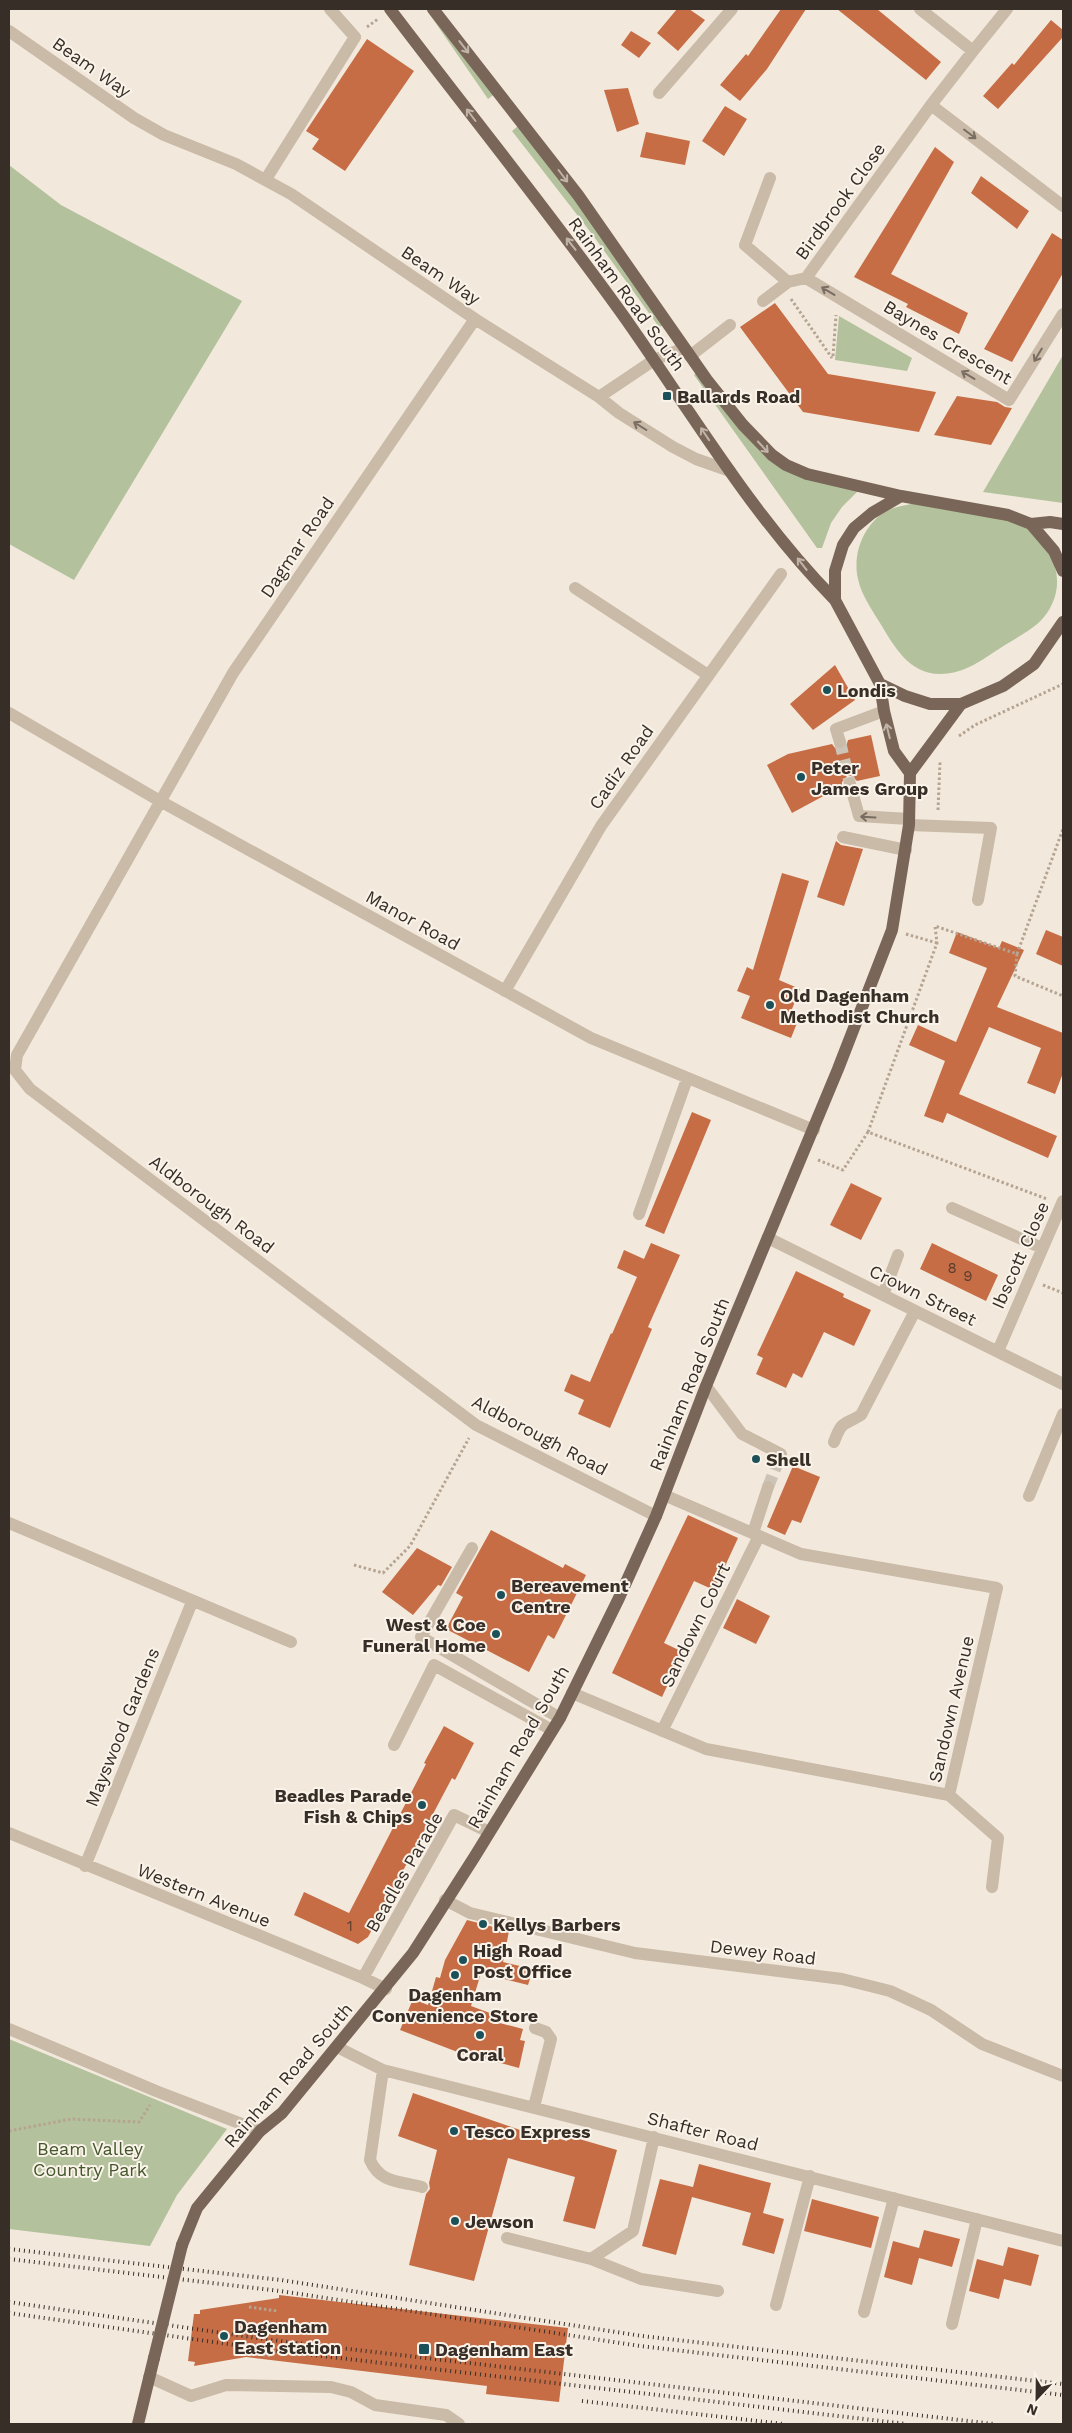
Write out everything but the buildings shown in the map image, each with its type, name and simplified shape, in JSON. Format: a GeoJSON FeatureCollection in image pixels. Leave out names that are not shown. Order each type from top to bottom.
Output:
{"type":"FeatureCollection","features":[{"type":"Feature","properties":{"kind":"main road","name":"Rainham Road South"},"geometry":{"type":"LineString","coordinates":[[390,9],[593,272],[730,471],[805,569],[835,600]]}},
{"type":"Feature","properties":{"kind":"main road","name":"Rainham Road South"},"geometry":{"type":"LineString","coordinates":[[433,9],[578,195],[687,352],[743,425],[772,455],[786,465],[807,474],[901,496],[980,508],[1008,515],[1031,524]]}},
{"type":"Feature","properties":{"kind":"main road"},"geometry":{"type":"LineString","coordinates":[[901,496],[872,513],[854,528],[843,545],[835,571],[835,600],[880,684],[884,711],[894,751],[910,774],[961,704]]}},
{"type":"Feature","properties":{"kind":"main road"},"geometry":{"type":"LineString","coordinates":[[1031,524],[1050,522],[1063,524]]}},
{"type":"Feature","properties":{"kind":"main road"},"geometry":{"type":"LineString","coordinates":[[1031,524],[1054,551],[1063,571]]}},
{"type":"Feature","properties":{"kind":"main road"},"geometry":{"type":"LineString","coordinates":[[880,684],[905,696],[930,704],[961,704],[1003,686],[1034,664],[1063,622]]}},
{"type":"Feature","properties":{"kind":"main road"},"geometry":{"type":"LineString","coordinates":[[1046,648],[1063,642]]}},
{"type":"Feature","properties":{"kind":"main road","name":"Rainham Road South"},"geometry":{"type":"LineString","coordinates":[[138,2424],[182,2245],[197,2208],[260,2131],[282,2113],[386,1989],[413,1953],[560,1718],[619,1598],[656,1516],[706,1386],[814,1130],[892,930],[906,850],[909,822],[910,774]]}},
{"type":"Feature","properties":{"kind":"street"},"geometry":{"type":"LineString","coordinates":[[266,179],[355,37],[330,9]]}},
{"type":"Feature","properties":{"kind":"street"},"geometry":{"type":"LineString","coordinates":[[659,93],[732,9]]}},
{"type":"Feature","properties":{"kind":"street"},"geometry":{"type":"LineString","coordinates":[[920,9],[973,51]]}},
{"type":"Feature","properties":{"kind":"street","name":"Birdbrook Close"},"geometry":{"type":"LineString","coordinates":[[770,178],[745,245],[788,282],[806,278],[931,105],[1007,9]]}},
{"type":"Feature","properties":{"kind":"street","name":"Beam Way"},"geometry":{"type":"LineString","coordinates":[[9,30],[134,118],[164,135],[236,164],[266,179],[475,319],[599,397],[619,413],[673,447],[696,459],[730,471]]}},
{"type":"Feature","properties":{"kind":"street"},"geometry":{"type":"LineString","coordinates":[[931,105],[1063,206]]}},
{"type":"Feature","properties":{"kind":"street","name":"Baynes Crescent"},"geometry":{"type":"LineString","coordinates":[[806,278],[1009,400],[1063,314]]}},
{"type":"Feature","properties":{"kind":"street"},"geometry":{"type":"LineString","coordinates":[[763,301],[788,282]]}},
{"type":"Feature","properties":{"kind":"street","name":"Dagmar Road"},"geometry":{"type":"LineString","coordinates":[[160,801],[233,673],[475,319]]}},
{"type":"Feature","properties":{"kind":"street"},"geometry":{"type":"LineString","coordinates":[[599,397],[654,360],[687,352],[730,325]]}},
{"type":"Feature","properties":{"kind":"street","name":"Cadiz Road"},"geometry":{"type":"LineString","coordinates":[[505,991],[601,826],[781,574]]}},
{"type":"Feature","properties":{"kind":"street"},"geometry":{"type":"LineString","coordinates":[[575,588],[708,674]]}},
{"type":"Feature","properties":{"kind":"street"},"geometry":{"type":"LineString","coordinates":[[840,742],[836,729],[884,711]]}},
{"type":"Feature","properties":{"kind":"street","name":"Manor Road"},"geometry":{"type":"LineString","coordinates":[[9,713],[160,801],[591,1038],[814,1130]]}},
{"type":"Feature","properties":{"kind":"street"},"geometry":{"type":"LineString","coordinates":[[850,784],[859,816],[991,828],[978,900]]}},
{"type":"Feature","properties":{"kind":"street","name":"Aldborough Road"},"geometry":{"type":"LineString","coordinates":[[160,801],[17,1055],[16,1070],[30,1089],[476,1425],[656,1516]]}},
{"type":"Feature","properties":{"kind":"street"},"geometry":{"type":"LineString","coordinates":[[843,837],[906,850]]}},
{"type":"Feature","properties":{"kind":"street"},"geometry":{"type":"LineString","coordinates":[[639,1214],[687,1079]]}},
{"type":"Feature","properties":{"kind":"street","name":"Ibscott Close"},"geometry":{"type":"LineString","coordinates":[[998,1351],[1062,1203]]}},
{"type":"Feature","properties":{"kind":"street"},"geometry":{"type":"LineString","coordinates":[[952,1208],[1042,1248]]}},
{"type":"Feature","properties":{"kind":"street","name":"Crown Street"},"geometry":{"type":"LineString","coordinates":[[768,1238],[1063,1384]]}},
{"type":"Feature","properties":{"kind":"street"},"geometry":{"type":"LineString","coordinates":[[883,1295],[898,1255]]}},
{"type":"Feature","properties":{"kind":"street"},"geometry":{"type":"LineString","coordinates":[[834,1442],[839,1428],[846,1421],[861,1415],[915,1311]]}},
{"type":"Feature","properties":{"kind":"street"},"geometry":{"type":"LineString","coordinates":[[706,1386],[742,1434],[781,1454]]}},
{"type":"Feature","properties":{"kind":"street"},"geometry":{"type":"LineString","coordinates":[[1029,1496],[1063,1414]]}},
{"type":"Feature","properties":{"kind":"street","name":"Sandown Court"},"geometry":{"type":"LineString","coordinates":[[662,1731],[756,1534],[768,1487]]}},
{"type":"Feature","properties":{"kind":"street","name":"Sandown Avenue"},"geometry":{"type":"LineString","coordinates":[[572,1693],[706,1749],[949,1795],[998,1588],[801,1554],[664,1495]]}},
{"type":"Feature","properties":{"kind":"street"},"geometry":{"type":"LineString","coordinates":[[9,1523],[192,1602],[291,1642]]}},
{"type":"Feature","properties":{"kind":"street"},"geometry":{"type":"LineString","coordinates":[[472,1548],[421,1638],[560,1718]]}},
{"type":"Feature","properties":{"kind":"street","name":"Mayswood Gardens"},"geometry":{"type":"LineString","coordinates":[[85,1866],[192,1602]]}},
{"type":"Feature","properties":{"kind":"street"},"geometry":{"type":"LineString","coordinates":[[394,1745],[434,1665],[552,1730]]}},
{"type":"Feature","properties":{"kind":"street"},"geometry":{"type":"LineString","coordinates":[[949,1795],[998,1838],[992,1887]]}},
{"type":"Feature","properties":{"kind":"street","name":"Beadles Parade"},"geometry":{"type":"LineString","coordinates":[[363,1978],[454,1815],[489,1832]]}},
{"type":"Feature","properties":{"kind":"street","name":"Western Avenue"},"geometry":{"type":"LineString","coordinates":[[9,1833],[386,1989]]}},
{"type":"Feature","properties":{"kind":"street","name":"Dewey Road"},"geometry":{"type":"LineString","coordinates":[[445,1900],[470,1913],[635,1954],[842,1979],[890,1990],[930,2010],[982,2044],[1063,2076]]}},
{"type":"Feature","properties":{"kind":"street"},"geometry":{"type":"LineString","coordinates":[[534,2108],[551,2039],[546,2032],[536,2028]]}},
{"type":"Feature","properties":{"kind":"street"},"geometry":{"type":"LineString","coordinates":[[9,2029],[156,2091],[260,2131]]}},
{"type":"Feature","properties":{"kind":"street","name":"Shafter Road"},"geometry":{"type":"LineString","coordinates":[[337,2047],[383,2070],[1063,2241]]}},
{"type":"Feature","properties":{"kind":"street"},"geometry":{"type":"LineString","coordinates":[[383,2070],[370,2160],[375,2172],[384,2178],[422,2187]]}},
{"type":"Feature","properties":{"kind":"street"},"geometry":{"type":"LineString","coordinates":[[591,2259],[633,2231],[654,2137]]}},
{"type":"Feature","properties":{"kind":"street"},"geometry":{"type":"LineString","coordinates":[[776,2305],[810,2176]]}},
{"type":"Feature","properties":{"kind":"street"},"geometry":{"type":"LineString","coordinates":[[864,2312],[894,2198]]}},
{"type":"Feature","properties":{"kind":"street"},"geometry":{"type":"LineString","coordinates":[[952,2324],[977,2219]]}},
{"type":"Feature","properties":{"kind":"street"},"geometry":{"type":"LineString","coordinates":[[507,2238],[591,2259],[641,2279],[718,2291]]}},
{"type":"Feature","properties":{"kind":"street"},"geometry":{"type":"LineString","coordinates":[[149,2377],[191,2396],[226,2386],[331,2388],[351,2392],[375,2405],[446,2415],[459,2424]]}},
{"type":"Feature","properties":{"kind":"path"},"geometry":{"type":"LineString","coordinates":[[355,37],[390,9]]}},
{"type":"Feature","properties":{"kind":"path"},"geometry":{"type":"LineString","coordinates":[[788,295],[832,358],[837,310]]}},
{"type":"Feature","properties":{"kind":"path"},"geometry":{"type":"LineString","coordinates":[[951,742],[975,725],[1063,684]]}},
{"type":"Feature","properties":{"kind":"path"},"geometry":{"type":"LineString","coordinates":[[937,824],[940,758]]}},
{"type":"Feature","properties":{"kind":"path"},"geometry":{"type":"LineString","coordinates":[[1063,828],[1017,954],[1015,976],[1063,996]]}},
{"type":"Feature","properties":{"kind":"path"},"geometry":{"type":"LineString","coordinates":[[803,1154],[843,1170],[868,1132],[937,943],[935,926],[1017,954]]}},
{"type":"Feature","properties":{"kind":"path"},"geometry":{"type":"LineString","coordinates":[[892,930],[937,943]]}},
{"type":"Feature","properties":{"kind":"path"},"geometry":{"type":"LineString","coordinates":[[868,1132],[1062,1203]]}},
{"type":"Feature","properties":{"kind":"path"},"geometry":{"type":"LineString","coordinates":[[354,1566],[383,1573],[410,1546],[476,1425]]}},
{"type":"Feature","properties":{"kind":"path"},"geometry":{"type":"LineString","coordinates":[[9,2131],[71,2119],[139,2122],[148,2110],[156,2091]]}},
{"type":"Feature","properties":{"kind":"path"},"geometry":{"type":"LineString","coordinates":[[248,2307],[278,2311]]}},
{"type":"Feature","properties":{"kind":"path"},"geometry":{"type":"LineString","coordinates":[[243,2352],[272,2356]]}},
{"type":"Feature","properties":{"kind":"green space"},"geometry":{"type":"Polygon","coordinates":[[[426,9],[433,9],[500,90],[488,99],[426,9]]]}},
{"type":"Feature","properties":{"kind":"green space"},"geometry":{"type":"Polygon","coordinates":[[[523,122],[665,325],[659,327],[592,234],[512,131],[523,122]]]}},
{"type":"Feature","properties":{"kind":"green space"},"geometry":{"type":"Polygon","coordinates":[[[9,165],[61,205],[242,301],[74,580],[9,544],[9,165]]]}},
{"type":"Feature","properties":{"kind":"green space"},"geometry":{"type":"Polygon","coordinates":[[[839,316],[912,358],[907,371],[835,360],[839,316]]]}},
{"type":"Feature","properties":{"kind":"green space"},"geometry":{"type":"Polygon","coordinates":[[[1063,355],[1063,503],[983,492],[1063,355]]]}},
{"type":"Feature","properties":{"kind":"green space"},"geometry":{"type":"Polygon","coordinates":[[[696,373],[760,447],[858,491],[842,507],[831,523],[822,548],[817,548],[694,375],[696,373]]]}},
{"type":"Feature","properties":{"kind":"green space"},"geometry":{"type":"Polygon","coordinates":[[[917,503],[1014,520],[1037,536],[1046,547],[1053,559],[1056,572],[1057,586],[1054,600],[1047,613],[1038,623],[974,664],[949,673],[929,673],[911,664],[904,657],[891,641],[870,607],[858,579],[858,550],[866,531],[872,523],[890,509],[917,503]]]}},
{"type":"Feature","properties":{"kind":"green space","name":"Beam Valley Country Park"},"geometry":{"type":"Polygon","coordinates":[[[9,2039],[227,2129],[177,2195],[150,2246],[9,2229],[9,2039]]]}},
{"type":"Feature","properties":{"kind":"tunnel"},"geometry":{"type":"LineString","coordinates":[[840,742],[850,784]]}},
{"type":"Feature","properties":{"kind":"tunnel"},"geometry":{"type":"LineString","coordinates":[[768,1487],[781,1454]]}},
{"type":"Feature","properties":{"kind":"railway"},"geometry":{"type":"LineString","coordinates":[[9,2249],[281,2280],[642,2336],[1063,2384]]}},
{"type":"Feature","properties":{"kind":"railway"},"geometry":{"type":"LineString","coordinates":[[9,2259],[280,2291],[640,2346],[1063,2395]]}},
{"type":"Feature","properties":{"kind":"railway"},"geometry":{"type":"LineString","coordinates":[[9,2302],[271,2340],[994,2424]]}},
{"type":"Feature","properties":{"kind":"railway"},"geometry":{"type":"LineString","coordinates":[[9,2313],[270,2350],[907,2424]]}},
{"type":"Feature","properties":{"kind":"railway"},"geometry":{"type":"LineString","coordinates":[[582,2401],[784,2424]]}},
{"type":"Feature","properties":{"kind":"place","name":"Ballards Road"},"geometry":{"type":"Point","coordinates":[667,396]}},
{"type":"Feature","properties":{"kind":"place","name":"Londis"},"geometry":{"type":"Point","coordinates":[827,690]}},
{"type":"Feature","properties":{"kind":"place","name":"Peter James Group"},"geometry":{"type":"Point","coordinates":[801,777]}},
{"type":"Feature","properties":{"kind":"place","name":"Old Dagenham Methodist Church"},"geometry":{"type":"Point","coordinates":[770,1005]}},
{"type":"Feature","properties":{"kind":"place","name":"Shell"},"geometry":{"type":"Point","coordinates":[756,1459]}},
{"type":"Feature","properties":{"kind":"place","name":"Bereavement Centre"},"geometry":{"type":"Point","coordinates":[501,1595]}},
{"type":"Feature","properties":{"kind":"place","name":"West & Coe Funeral Home"},"geometry":{"type":"Point","coordinates":[496,1634]}},
{"type":"Feature","properties":{"kind":"place","name":"Beadles Parade Fish & Chips"},"geometry":{"type":"Point","coordinates":[422,1805]}},
{"type":"Feature","properties":{"kind":"place","name":"Kellys Barbers"},"geometry":{"type":"Point","coordinates":[483,1924]}},
{"type":"Feature","properties":{"kind":"place","name":"High Road Post Office"},"geometry":{"type":"Point","coordinates":[463,1960]}},
{"type":"Feature","properties":{"kind":"place","name":"Dagenham Convenience Store"},"geometry":{"type":"Point","coordinates":[455,1975]}},
{"type":"Feature","properties":{"kind":"place","name":"Coral"},"geometry":{"type":"Point","coordinates":[480,2035]}},
{"type":"Feature","properties":{"kind":"place","name":"Tesco Express"},"geometry":{"type":"Point","coordinates":[454,2131]}},
{"type":"Feature","properties":{"kind":"place","name":"Jewson"},"geometry":{"type":"Point","coordinates":[455,2221]}},
{"type":"Feature","properties":{"kind":"place","name":"Dagenham East station"},"geometry":{"type":"Point","coordinates":[224,2336]}},
{"type":"Feature","properties":{"kind":"place","name":"Dagenham East"},"geometry":{"type":"Point","coordinates":[424,2349]}}]}
